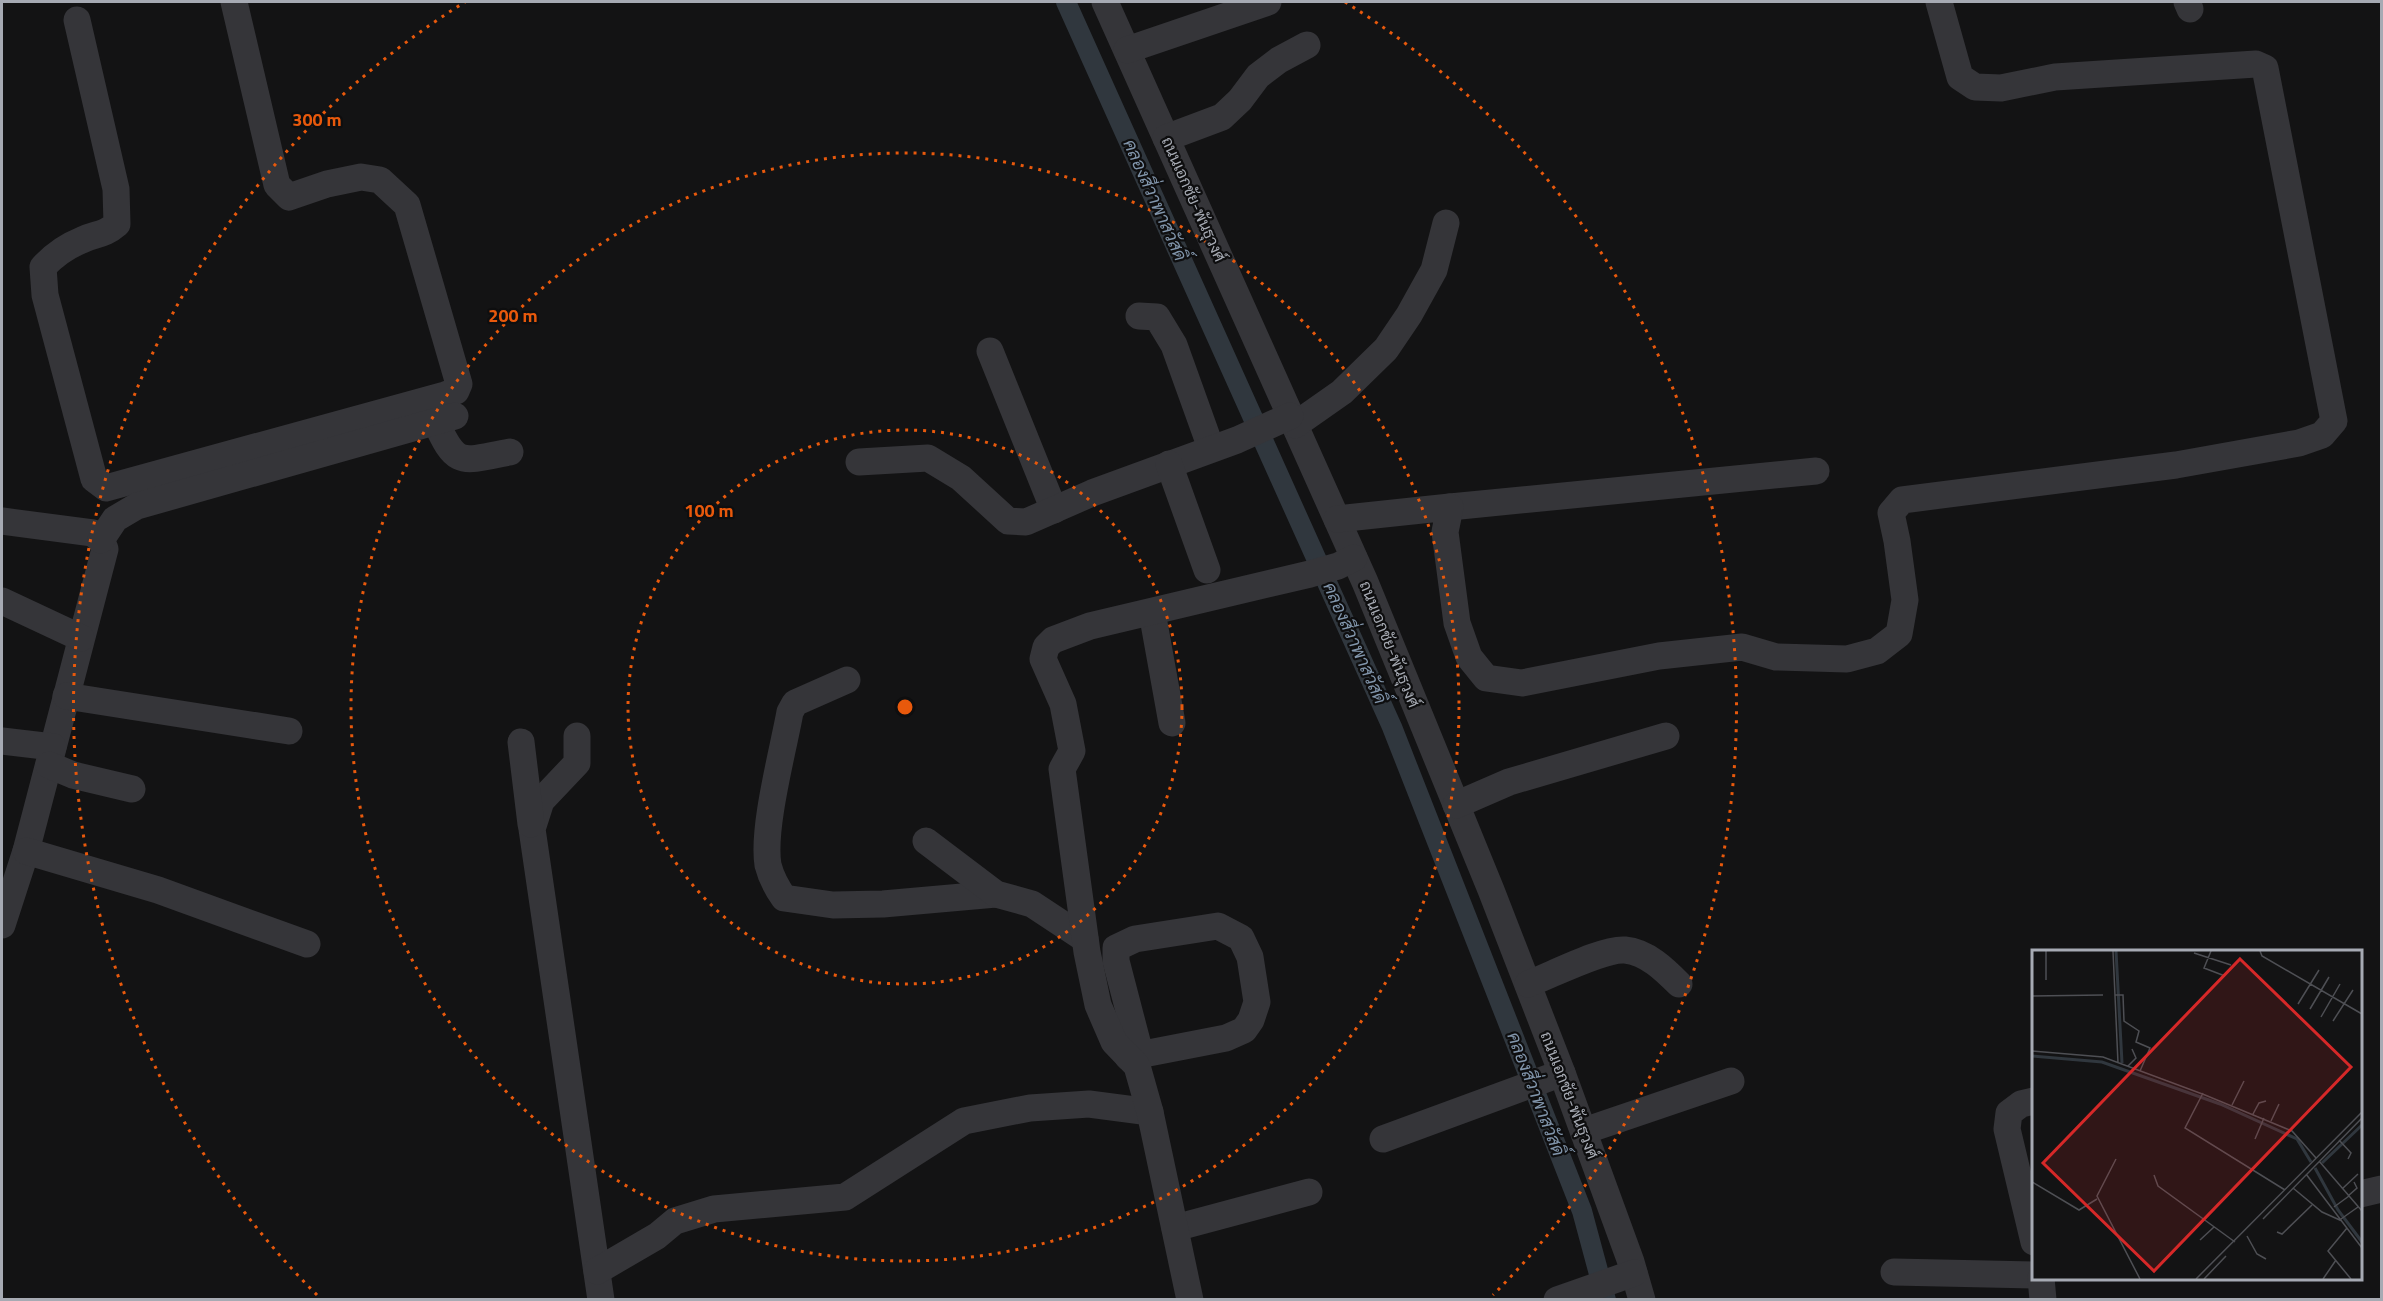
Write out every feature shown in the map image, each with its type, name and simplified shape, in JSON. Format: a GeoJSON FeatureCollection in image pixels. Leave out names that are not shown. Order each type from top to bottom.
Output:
{"type":"FeatureCollection","features":[{"type":"Feature","properties":{"kind":"street"},"geometry":{"type":"LineString","coordinates":[[76,20],[116,189],[117,224],[105,234],[84,239],[56,254],[43,267],[45,295],[94,479],[106,488],[411,402],[445,395],[456,391],[459,384],[407,206],[380,180],[361,177],[327,184],[289,197],[277,185],[234,2]]}},
{"type":"Feature","properties":{"kind":"street","name":"ถนนเอกชัย-พันธุวงศ์"},"geometry":{"type":"LineString","coordinates":[[1105,2],[1166,138],[1285,421],[1336,519],[1346,562],[1458,810],[1528,984],[1554,1077],[1584,1131],[1626,1276],[1642,1299]]}},
{"type":"Feature","properties":{"kind":"street"},"geometry":{"type":"LineString","coordinates":[[1127,50],[1268,2]]}},
{"type":"Feature","properties":{"kind":"street"},"geometry":{"type":"LineString","coordinates":[[1450,507],[1445,531],[1457,623],[1468,657],[1486,678],[1522,683],[1659,656],[1742,647],[1776,657],[1847,660],[1877,651],[1899,634],[1905,600],[1898,541],[1891,513],[1902,500],[2176,465],[2299,443],[2322,435],[2334,421],[2284,152],[2265,68],[2256,64],[2055,77],[2001,88],[1975,87],[1960,77],[1939,2]]}},
{"type":"Feature","properties":{"kind":"street"},"geometry":{"type":"LineString","coordinates":[[1166,138],[1222,117],[1240,100],[1258,76],[1279,60],[1307,45]]}},
{"type":"Feature","properties":{"kind":"street"},"geometry":{"type":"LineString","coordinates":[[859,462],[928,458],[961,478],[1008,521],[1026,522],[1168,464],[1285,421],[1342,392],[1386,349],[1410,315],[1434,270],[1446,223]]}},
{"type":"Feature","properties":{"kind":"street"},"geometry":{"type":"LineString","coordinates":[[1139,316],[1157,318],[1174,345],[1210,448]]}},
{"type":"Feature","properties":{"kind":"street"},"geometry":{"type":"LineString","coordinates":[[990,351],[1054,510]]}},
{"type":"Feature","properties":{"kind":"street"},"geometry":{"type":"LineString","coordinates":[[101,540],[115,519],[137,506],[446,419],[447,447],[455,457],[466,459],[510,452]]}},
{"type":"Feature","properties":{"kind":"street"},"geometry":{"type":"LineString","coordinates":[[1168,464],[1207,570]]}},
{"type":"Feature","properties":{"kind":"street"},"geometry":{"type":"LineString","coordinates":[[1336,519],[1816,471]]}},
{"type":"Feature","properties":{"kind":"street"},"geometry":{"type":"LineString","coordinates":[[2,521],[93,533],[101,540],[105,549],[26,851],[2,925]]}},
{"type":"Feature","properties":{"kind":"street"},"geometry":{"type":"LineString","coordinates":[[1190,1299],[1150,1112],[1134,1055],[1116,961],[1116,948],[1135,939],[1218,926],[1241,938],[1250,957],[1257,1002],[1251,1020],[1244,1030],[1226,1038],[1134,1055],[1114,1042],[1098,1005],[1086,939],[1062,769],[1072,751],[1063,704],[1043,659],[1046,648],[1053,640],[1090,626],[1310,573],[1346,562]]}},
{"type":"Feature","properties":{"kind":"street"},"geometry":{"type":"LineString","coordinates":[[2,601],[81,638]]}},
{"type":"Feature","properties":{"kind":"street"},"geometry":{"type":"LineString","coordinates":[[1152,612],[1172,723]]}},
{"type":"Feature","properties":{"kind":"street"},"geometry":{"type":"LineString","coordinates":[[846,681],[795,703],[790,712],[770,823],[768,864],[776,887],[784,898],[833,905],[884,904],[996,894],[1032,903],[1086,939]]}},
{"type":"Feature","properties":{"kind":"street"},"geometry":{"type":"LineString","coordinates":[[66,696],[289,731]]}},
{"type":"Feature","properties":{"kind":"street"},"geometry":{"type":"LineString","coordinates":[[532,829],[541,801],[577,763],[577,736]]}},
{"type":"Feature","properties":{"kind":"street"},"geometry":{"type":"LineString","coordinates":[[1458,810],[1509,782],[1666,736]]}},
{"type":"Feature","properties":{"kind":"street"},"geometry":{"type":"LineString","coordinates":[[2,741],[51,756],[73,775],[132,789]]}},
{"type":"Feature","properties":{"kind":"street"},"geometry":{"type":"LineString","coordinates":[[521,742],[601,1299]]}},
{"type":"Feature","properties":{"kind":"street"},"geometry":{"type":"LineString","coordinates":[[1458,810],[1630,761]]}},
{"type":"Feature","properties":{"kind":"street"},"geometry":{"type":"LineString","coordinates":[[926,841],[996,894]]}},
{"type":"Feature","properties":{"kind":"street"},"geometry":{"type":"LineString","coordinates":[[26,851],[158,890],[307,944]]}},
{"type":"Feature","properties":{"kind":"street"},"geometry":{"type":"LineString","coordinates":[[1528,984],[1605,953],[1625,950],[1660,965],[1679,984]]}},
{"type":"Feature","properties":{"kind":"street"},"geometry":{"type":"LineString","coordinates":[[1383,1139],[1554,1077]]}},
{"type":"Feature","properties":{"kind":"street"},"geometry":{"type":"LineString","coordinates":[[1584,1131],[1731,1081]]}},
{"type":"Feature","properties":{"kind":"street"},"geometry":{"type":"LineString","coordinates":[[2032,1101],[2021,1104],[2009,1113],[2007,1129],[2032,1234]]}},
{"type":"Feature","properties":{"kind":"street"},"geometry":{"type":"LineString","coordinates":[[597,1271],[657,1236],[675,1221],[714,1209],[845,1197],[964,1121],[1030,1108],[1089,1104],[1150,1112]]}},
{"type":"Feature","properties":{"kind":"street"},"geometry":{"type":"LineString","coordinates":[[2362,1194],[2382,1189]]}},
{"type":"Feature","properties":{"kind":"street"},"geometry":{"type":"LineString","coordinates":[[1175,1228],[1309,1192]]}},
{"type":"Feature","properties":{"kind":"street"},"geometry":{"type":"LineString","coordinates":[[1894,1272],[2032,1275]]}},
{"type":"Feature","properties":{"kind":"street"},"geometry":{"type":"LineString","coordinates":[[1557,1299],[1626,1276]]}},
{"type":"Feature","properties":{"kind":"street"},"geometry":{"type":"LineString","coordinates":[[2042,1280],[2043,1299]]}},
{"type":"Feature","properties":{"kind":"waterway","name":"คลองสี่วาพาสวัสดิ์"},"geometry":{"type":"LineString","coordinates":[[1066,2],[1392,727],[1582,1211],[1606,1300]]}}]}
